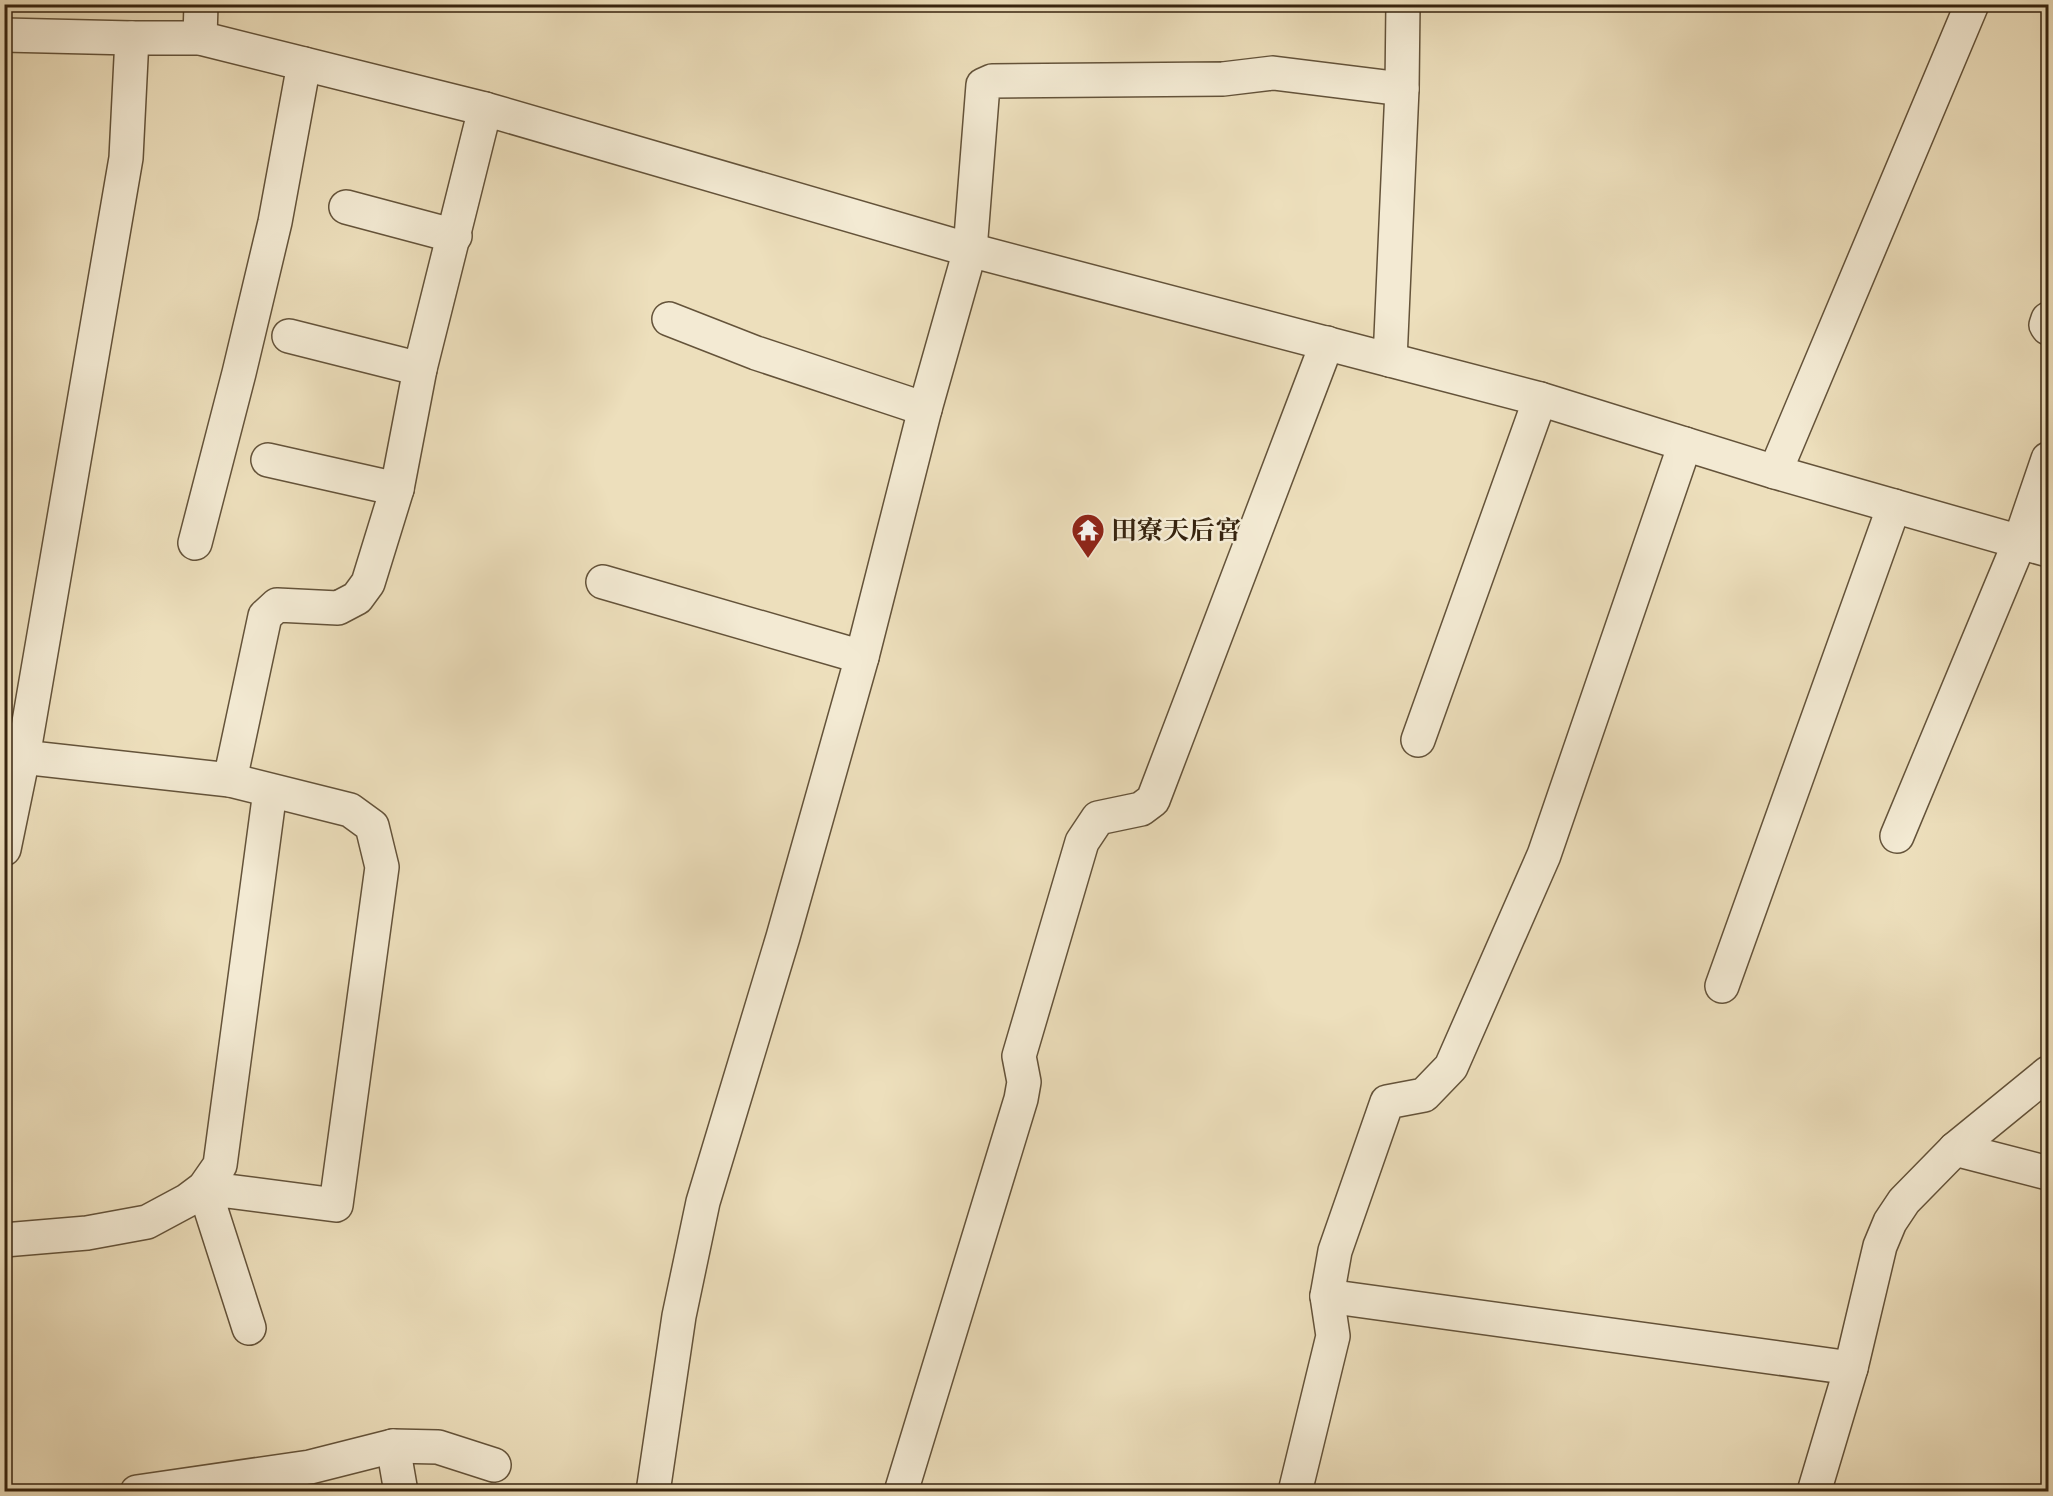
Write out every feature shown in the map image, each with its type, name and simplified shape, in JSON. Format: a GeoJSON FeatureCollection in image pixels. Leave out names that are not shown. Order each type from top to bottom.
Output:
{"type":"FeatureCollection","features":[{"type":"Feature","properties":{"kind":"street"},"geometry":{"type":"LineString","coordinates":[[200,38],[201,4]]}},
{"type":"Feature","properties":{"kind":"street"},"geometry":{"type":"LineString","coordinates":[[1390,360],[1402,89],[1403,4]]}},
{"type":"Feature","properties":{"kind":"street"},"geometry":{"type":"LineString","coordinates":[[1775,472],[1972,4]]}},
{"type":"Feature","properties":{"kind":"street"},"geometry":{"type":"LineString","coordinates":[[4,35],[200,38],[485,109],[970,250],[1540,399],[1775,472],[2034,546]]}},
{"type":"Feature","properties":{"kind":"street"},"geometry":{"type":"LineString","coordinates":[[4,849],[14,756],[126,158],[132,38]]}},
{"type":"Feature","properties":{"kind":"street"},"geometry":{"type":"LineString","coordinates":[[195,543],[275,222],[304,64]]}},
{"type":"Feature","properties":{"kind":"street"},"geometry":{"type":"LineString","coordinates":[[653,1491],[679,1316],[703,1202],[783,937],[862,657],[925,409],[970,250],[983,85],[992,81],[1223,79],[1273,73],[1402,89]]}},
{"type":"Feature","properties":{"kind":"street"},"geometry":{"type":"LineString","coordinates":[[230,780],[265,616],[277,605],[338,608],[357,598],[368,583],[396,489],[420,369],[485,109]]}},
{"type":"Feature","properties":{"kind":"street"},"geometry":{"type":"LineString","coordinates":[[346,207],[455,236]]}},
{"type":"Feature","properties":{"kind":"street"},"geometry":{"type":"LineString","coordinates":[[669,319],[756,353],[925,409]]}},
{"type":"Feature","properties":{"kind":"street"},"geometry":{"type":"LineString","coordinates":[[2049,319],[2046,325],[2049,328]]}},
{"type":"Feature","properties":{"kind":"street"},"geometry":{"type":"LineString","coordinates":[[289,336],[420,369]]}},
{"type":"Feature","properties":{"kind":"street"},"geometry":{"type":"LineString","coordinates":[[901,1491],[1021,1099],[1023,1082],[1019,1056],[1082,842],[1098,818],[1142,809],[1153,800],[1327,343]]}},
{"type":"Feature","properties":{"kind":"street"},"geometry":{"type":"LineString","coordinates":[[1418,740],[1540,399]]}},
{"type":"Feature","properties":{"kind":"street"},"geometry":{"type":"LineString","coordinates":[[1295,1491],[1334,1336],[1326,1296],[1335,1251],[1387,1102],[1424,1095],[1451,1068],[1544,855],[1684,444]]}},
{"type":"Feature","properties":{"kind":"street"},"geometry":{"type":"LineString","coordinates":[[1897,836],[2034,546],[2049,459]]}},
{"type":"Feature","properties":{"kind":"street"},"geometry":{"type":"LineString","coordinates":[[268,460],[396,489]]}},
{"type":"Feature","properties":{"kind":"street"},"geometry":{"type":"LineString","coordinates":[[1722,986],[1894,506]]}},
{"type":"Feature","properties":{"kind":"street"},"geometry":{"type":"LineString","coordinates":[[603,582],[862,657]]}},
{"type":"Feature","properties":{"kind":"street"},"geometry":{"type":"LineString","coordinates":[[14,756],[230,780],[350,810],[372,826],[381,867],[336,1205],[204,1188]]}},
{"type":"Feature","properties":{"kind":"street"},"geometry":{"type":"LineString","coordinates":[[4,1240],[87,1233],[147,1222],[188,1200],[204,1188],[220,1165],[270,791]]}},
{"type":"Feature","properties":{"kind":"street"},"geometry":{"type":"LineString","coordinates":[[1814,1491],[1851,1368],[1880,1246],[1890,1222],[1904,1201],[1955,1149],[2049,1073]]}},
{"type":"Feature","properties":{"kind":"street"},"geometry":{"type":"LineString","coordinates":[[1955,1149],[2049,1173]]}},
{"type":"Feature","properties":{"kind":"street"},"geometry":{"type":"LineString","coordinates":[[204,1188],[249,1328]]}},
{"type":"Feature","properties":{"kind":"street"},"geometry":{"type":"LineString","coordinates":[[1326,1296],[1851,1368]]}},
{"type":"Feature","properties":{"kind":"street"},"geometry":{"type":"LineString","coordinates":[[393,1446],[401,1491]]}},
{"type":"Feature","properties":{"kind":"street"},"geometry":{"type":"LineString","coordinates":[[137,1491],[310,1467],[393,1446],[438,1446],[494,1465]]}},
{"type":"Feature","properties":{"kind":"place","name":"田寮天后宮"},"geometry":{"type":"Point","coordinates":[1088,559]}}]}
